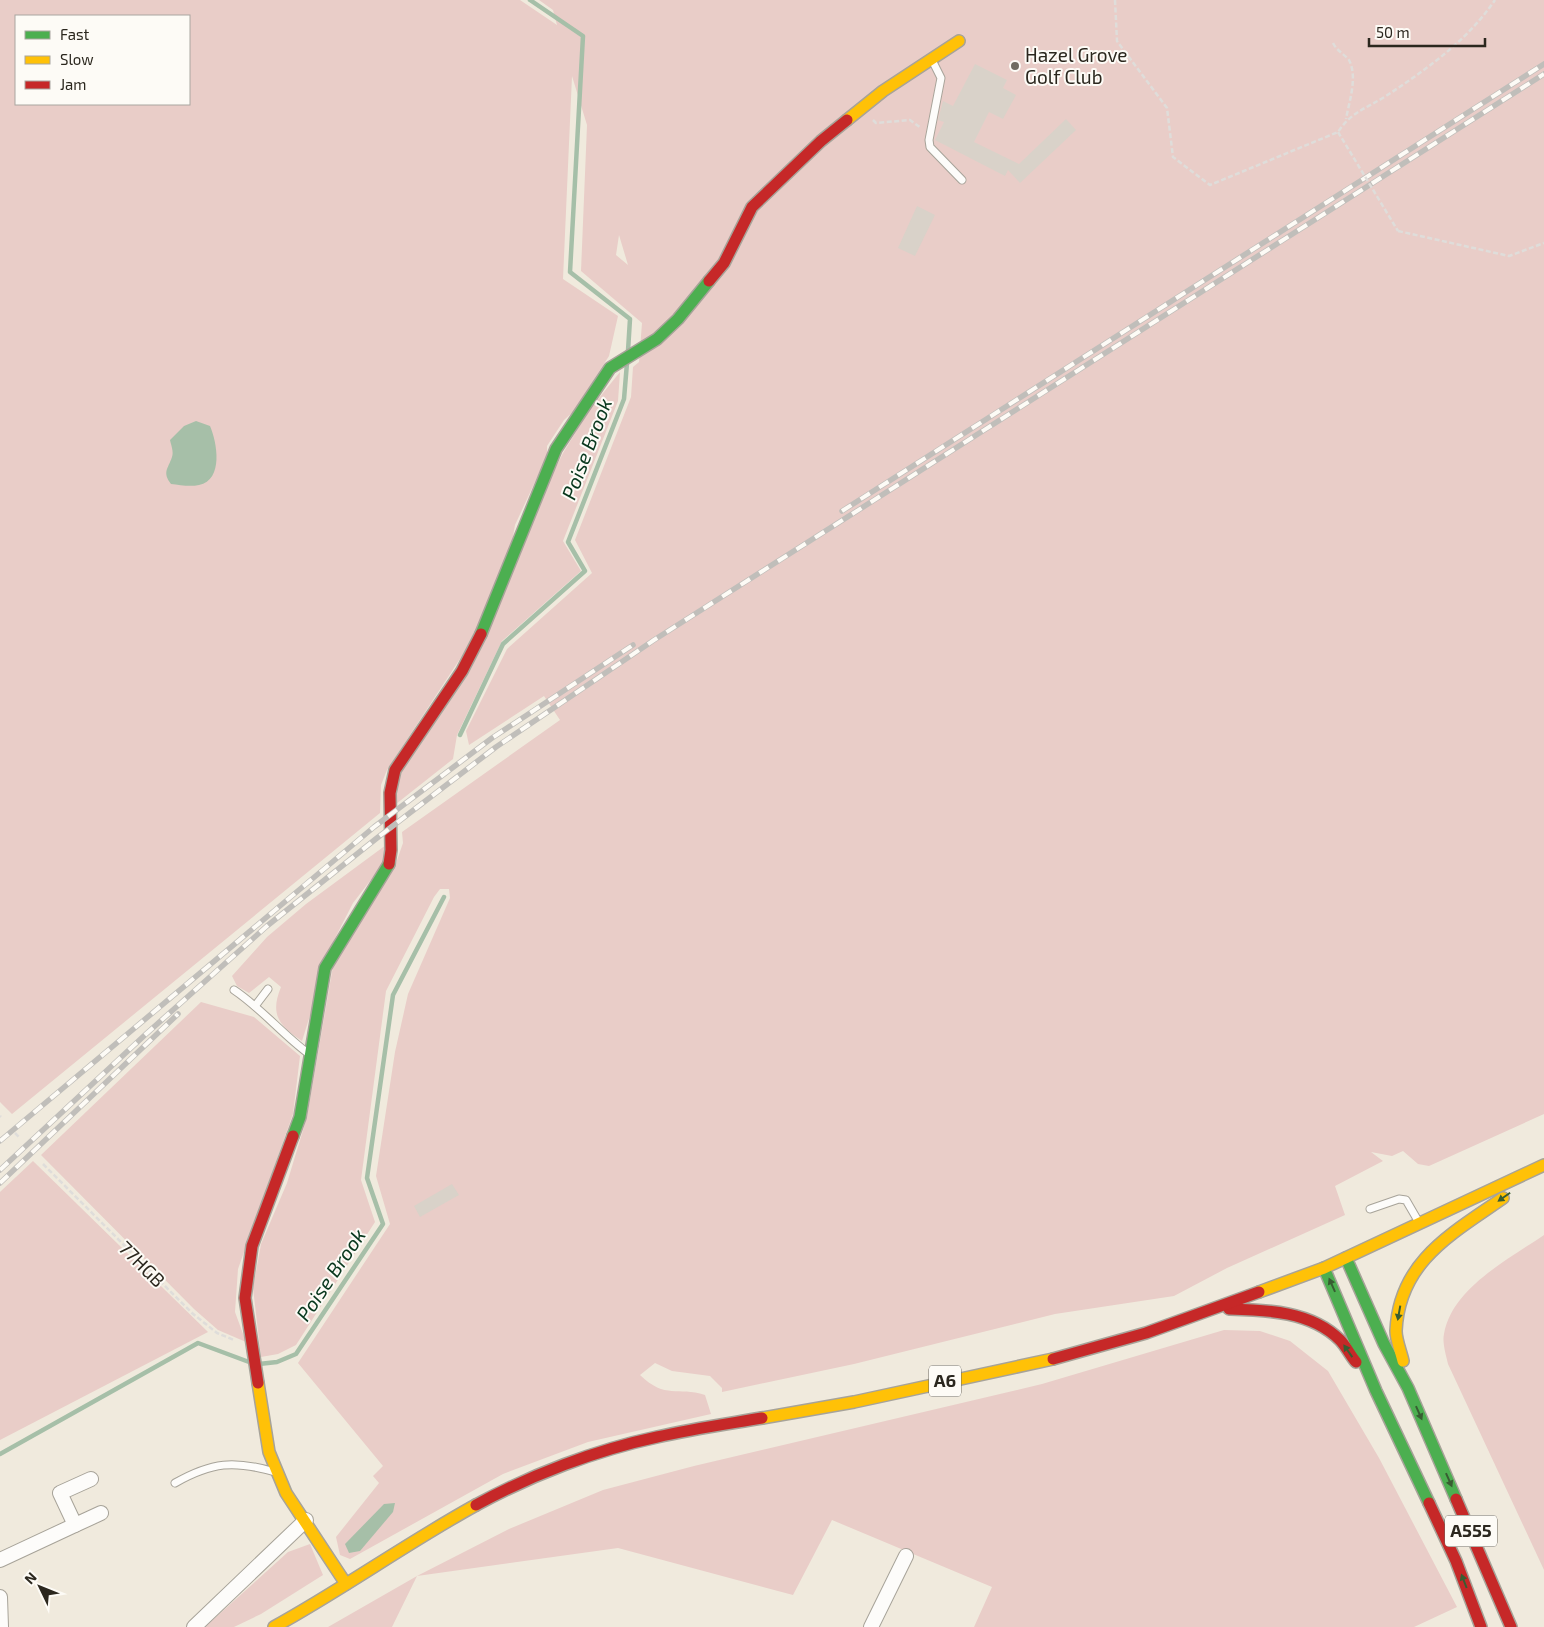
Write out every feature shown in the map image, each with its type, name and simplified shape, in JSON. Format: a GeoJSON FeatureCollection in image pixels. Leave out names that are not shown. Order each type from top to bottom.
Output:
{"type":"FeatureCollection","features":[{"type":"Feature","properties":{"kind":"main road"},"geometry":{"type":"LineString","coordinates":[[346,1584],[306,1520],[286,1493],[269,1452],[245,1298],[252,1246],[300,1117],[309,1054],[325,968],[390,862],[393,844],[388,808],[389,792],[395,770],[462,671],[477,644],[556,449],[610,368],[664,333],[715,276],[752,207],[821,141],[883,91],[959,42]]}},
{"type":"Feature","properties":{"kind":"main road"},"geometry":{"type":"LineString","coordinates":[[1408,1388],[1396,1332],[1402,1298],[1415,1270],[1437,1244],[1544,1167]]}},
{"type":"Feature","properties":{"kind":"main road","name":"A6"},"geometry":{"type":"LineString","coordinates":[[274,1627],[305,1610],[436,1527],[505,1489],[591,1456],[656,1437],[854,1402],[1083,1352],[1146,1333],[1324,1268],[1544,1167]]}},
{"type":"Feature","properties":{"kind":"main road","name":"A555"},"geometry":{"type":"LineString","coordinates":[[1346,1258],[1384,1344],[1408,1388],[1511,1627]]}},
{"type":"Feature","properties":{"kind":"main road","name":"A555"},"geometry":{"type":"LineString","coordinates":[[1324,1268],[1376,1391],[1456,1561],[1481,1627]]}},
{"type":"Feature","properties":{"kind":"main road"},"geometry":{"type":"LineString","coordinates":[[1218,1308],[1272,1311],[1307,1320],[1323,1327],[1339,1339],[1376,1391]]}},
{"type":"Feature","properties":{"kind":"street"},"geometry":{"type":"LineString","coordinates":[[75,1525],[60,1493],[91,1478]]}},
{"type":"Feature","properties":{"kind":"street"},"geometry":{"type":"LineString","coordinates":[[0,1560],[101,1513]]}},
{"type":"Feature","properties":{"kind":"street"},"geometry":{"type":"LineString","coordinates":[[194,1627],[306,1520]]}},
{"type":"Feature","properties":{"kind":"street"},"geometry":{"type":"LineString","coordinates":[[872,1627],[906,1556]]}},
{"type":"Feature","properties":{"kind":"street"},"geometry":{"type":"LineString","coordinates":[[0,1597],[1,1627]]}},
{"type":"Feature","properties":{"kind":"lane"},"geometry":{"type":"LineString","coordinates":[[932,60],[941,78],[929,133],[930,147],[962,180]]}},
{"type":"Feature","properties":{"kind":"lane"},"geometry":{"type":"LineString","coordinates":[[255,1006],[268,989]]}},
{"type":"Feature","properties":{"kind":"lane"},"geometry":{"type":"LineString","coordinates":[[234,990],[309,1054]]}},
{"type":"Feature","properties":{"kind":"lane"},"geometry":{"type":"LineString","coordinates":[[1370,1209],[1399,1198],[1406,1200],[1420,1224]]}},
{"type":"Feature","properties":{"kind":"lane"},"geometry":{"type":"LineString","coordinates":[[175,1483],[194,1472],[229,1463],[249,1464],[278,1473]]}},
{"type":"Feature","properties":{"kind":"path"},"geometry":{"type":"LineString","coordinates":[[1115,0],[1117,40],[1167,108],[1173,157],[1210,186],[1338,132],[1346,119],[1354,113],[1370,107],[1437,60],[1479,21],[1495,0]]}},
{"type":"Feature","properties":{"kind":"path"},"geometry":{"type":"LineString","coordinates":[[1332,43],[1336,50],[1348,60],[1352,71],[1353,79],[1346,119]]}},
{"type":"Feature","properties":{"kind":"path"},"geometry":{"type":"LineString","coordinates":[[860,109],[876,123],[910,120],[929,133]]}},
{"type":"Feature","properties":{"kind":"path"},"geometry":{"type":"LineString","coordinates":[[1338,132],[1398,230],[1509,256],[1544,243]]}},
{"type":"Feature","properties":{"kind":"path"},"geometry":{"type":"LineString","coordinates":[[15,1133],[20,1138]]}},
{"type":"Feature","properties":{"kind":"path","name":"77HGB"},"geometry":{"type":"LineString","coordinates":[[43,1164],[192,1313],[217,1333],[254,1351]]}},
{"type":"Feature","properties":{"kind":"shaded area"},"geometry":{"type":"Polygon","coordinates":[[[0,0],[520,0],[557,25],[553,10],[539,0],[1544,0],[1544,1114],[1429,1166],[1418,1164],[1403,1151],[1392,1156],[1371,1152],[1383,1161],[1335,1186],[1345,1215],[1227,1268],[1174,1296],[1055,1314],[854,1364],[722,1392],[722,1388],[710,1376],[672,1371],[655,1363],[640,1375],[649,1383],[665,1390],[705,1395],[711,1414],[588,1442],[503,1474],[350,1559],[340,1555],[336,1537],[379,1483],[373,1476],[383,1466],[298,1363],[390,1224],[376,1176],[395,1052],[408,994],[450,898],[449,889],[440,889],[434,897],[386,991],[361,1180],[375,1222],[296,1345],[278,1354],[261,1357],[253,1288],[261,1244],[287,1183],[307,1117],[333,966],[395,866],[403,843],[402,832],[560,720],[544,696],[469,745],[466,731],[507,649],[592,573],[575,540],[631,397],[633,367],[639,362],[642,323],[581,271],[587,125],[572,76],[563,279],[618,316],[609,356],[573,412],[564,420],[547,446],[547,456],[515,525],[512,542],[475,636],[387,770],[381,785],[380,813],[12,1114],[0,1102],[0,0]],[[619,235],[616,255],[628,265],[619,235]]]}},
{"type":"Feature","properties":{"kind":"shaded area"},"geometry":{"type":"Polygon","coordinates":[[[620,372],[618,401],[563,541],[581,571],[502,641],[457,735],[453,759],[396,804],[399,775],[411,757],[563,453],[590,409],[620,372]]]}},
{"type":"Feature","properties":{"kind":"shaded area"},"geometry":{"type":"Polygon","coordinates":[[[196,421],[210,426],[213,433],[216,460],[212,476],[207,482],[199,485],[171,484],[166,473],[173,455],[170,440],[184,426],[196,421]]]}},
{"type":"Feature","properties":{"kind":"shaded area"},"geometry":{"type":"Polygon","coordinates":[[[386,845],[387,859],[353,903],[333,942],[302,1041],[287,1030],[278,1018],[276,1005],[281,987],[269,977],[249,993],[237,986],[232,976],[267,937],[306,904],[386,845]]]}},
{"type":"Feature","properties":{"kind":"shaded area"},"geometry":{"type":"Polygon","coordinates":[[[201,1002],[254,1017],[300,1056],[293,1114],[238,1269],[235,1312],[246,1342],[218,1330],[194,1309],[41,1155],[201,1002]]]}},
{"type":"Feature","properties":{"kind":"shaded area"},"geometry":{"type":"Polygon","coordinates":[[[33,1161],[208,1332],[0,1440],[0,1192],[33,1161]]]}},
{"type":"Feature","properties":{"kind":"shaded area"},"geometry":{"type":"Polygon","coordinates":[[[1544,1235],[1544,1570],[1448,1364],[1444,1349],[1444,1334],[1449,1318],[1458,1302],[1470,1289],[1499,1265],[1544,1235]]]}},
{"type":"Feature","properties":{"kind":"shaded area"},"geometry":{"type":"Polygon","coordinates":[[[1224,1330],[1260,1331],[1290,1341],[1328,1371],[1379,1458],[1457,1607],[1414,1627],[974,1627],[992,1587],[832,1520],[793,1595],[618,1548],[417,1576],[509,1529],[603,1490],[694,1466],[1042,1384],[1224,1330]]]}},
{"type":"Feature","properties":{"kind":"shaded area"},"geometry":{"type":"Polygon","coordinates":[[[395,1503],[393,1512],[360,1551],[349,1553],[345,1544],[384,1504],[395,1503]]]}},
{"type":"Feature","properties":{"kind":"shaded area"},"geometry":{"type":"Polygon","coordinates":[[[310,1544],[323,1575],[261,1614],[234,1627],[205,1627],[288,1552],[310,1544]]]}},
{"type":"Feature","properties":{"kind":"shaded area"},"geometry":{"type":"Polygon","coordinates":[[[417,1576],[392,1627],[328,1627],[417,1576]]]}},
{"type":"Feature","properties":{"kind":"building"},"geometry":{"type":"Polygon","coordinates":[[[975,64],[1007,80],[1003,88],[1016,95],[1003,119],[989,112],[974,142],[1019,164],[1066,119],[1076,130],[1020,183],[1008,170],[1005,176],[935,140],[944,122],[938,120],[943,101],[953,106],[975,64]]]}},
{"type":"Feature","properties":{"kind":"building"},"geometry":{"type":"Polygon","coordinates":[[[917,206],[935,215],[915,256],[898,248],[917,206]]]}},
{"type":"Feature","properties":{"kind":"building"},"geometry":{"type":"Polygon","coordinates":[[[452,1184],[459,1195],[420,1217],[414,1206],[452,1184]]]}},
{"type":"Feature","properties":{"kind":"waterway","name":"Poise Brook"},"geometry":{"type":"LineString","coordinates":[[530,0],[583,36],[570,272],[630,319],[628,351]]}},
{"type":"Feature","properties":{"kind":"waterway","name":"Poise Brook"},"geometry":{"type":"LineString","coordinates":[[460,735],[503,644],[585,571],[568,542],[624,399],[627,363]]}},
{"type":"Feature","properties":{"kind":"waterway","name":"Poise Brook"},"geometry":{"type":"LineString","coordinates":[[259,1364],[277,1362],[296,1354],[383,1224],[367,1178],[393,995],[444,897]]}},
{"type":"Feature","properties":{"kind":"waterway","name":"Poise Brook"},"geometry":{"type":"LineString","coordinates":[[0,1454],[198,1343],[249,1362]]}},
{"type":"Feature","properties":{"kind":"railway"},"geometry":{"type":"LineString","coordinates":[[842,511],[1544,64]]}},
{"type":"Feature","properties":{"kind":"railway"},"geometry":{"type":"LineString","coordinates":[[0,1170],[146,1034],[267,926],[377,838],[496,747],[654,640],[1544,74]]}},
{"type":"Feature","properties":{"kind":"railway"},"geometry":{"type":"LineString","coordinates":[[0,1141],[374,827],[492,738],[633,645]]}},
{"type":"Feature","properties":{"kind":"railway"},"geometry":{"type":"LineString","coordinates":[[0,1183],[178,1014]]}},
{"type":"Feature","properties":{"kind":"traffic: fast"},"geometry":{"type":"LineString","coordinates":[[481,634],[556,449],[610,368],[657,339],[678,319],[709,281]]}},
{"type":"Feature","properties":{"kind":"traffic: fast"},"geometry":{"type":"LineString","coordinates":[[293,1136],[300,1117],[325,968],[389,864]]}},
{"type":"Feature","properties":{"kind":"traffic: fast"},"geometry":{"type":"LineString","coordinates":[[1346,1258],[1384,1344],[1408,1388],[1456,1499]]}},
{"type":"Feature","properties":{"kind":"traffic: fast"},"geometry":{"type":"LineString","coordinates":[[1324,1268],[1376,1391],[1429,1503]]}},
{"type":"Feature","properties":{"kind":"traffic: slow"},"geometry":{"type":"LineString","coordinates":[[847,120],[883,91],[959,41]]}},
{"type":"Feature","properties":{"kind":"traffic: slow"},"geometry":{"type":"LineString","coordinates":[[1259,1292],[1324,1268],[1544,1165]]}},
{"type":"Feature","properties":{"kind":"traffic: slow"},"geometry":{"type":"LineString","coordinates":[[1403,1361],[1396,1335],[1399,1307],[1407,1286],[1418,1267],[1448,1237],[1503,1198]]}},
{"type":"Feature","properties":{"kind":"traffic: slow"},"geometry":{"type":"LineString","coordinates":[[762,1418],[854,1402],[1053,1359]]}},
{"type":"Feature","properties":{"kind":"traffic: slow"},"geometry":{"type":"LineString","coordinates":[[258,1383],[269,1452],[286,1493],[346,1584]]}},
{"type":"Feature","properties":{"kind":"traffic: slow"},"geometry":{"type":"LineString","coordinates":[[274,1627],[476,1505]]}},
{"type":"Feature","properties":{"kind":"traffic: jam"},"geometry":{"type":"LineString","coordinates":[[709,281],[724,263],[752,207],[821,141],[847,120]]}},
{"type":"Feature","properties":{"kind":"traffic: jam"},"geometry":{"type":"LineString","coordinates":[[389,864],[391,850],[390,793],[395,770],[462,671],[481,634]]}},
{"type":"Feature","properties":{"kind":"traffic: jam"},"geometry":{"type":"LineString","coordinates":[[258,1383],[245,1298],[252,1246],[293,1136]]}},
{"type":"Feature","properties":{"kind":"traffic: jam"},"geometry":{"type":"LineString","coordinates":[[1053,1359],[1146,1333],[1259,1292]]}},
{"type":"Feature","properties":{"kind":"traffic: jam"},"geometry":{"type":"LineString","coordinates":[[1229,1309],[1288,1314],[1316,1323],[1340,1340],[1356,1362]]}},
{"type":"Feature","properties":{"kind":"traffic: jam"},"geometry":{"type":"LineString","coordinates":[[476,1505],[541,1474],[587,1456],[670,1434],[762,1418]]}},
{"type":"Feature","properties":{"kind":"traffic: jam"},"geometry":{"type":"LineString","coordinates":[[1456,1499],[1511,1627]]}},
{"type":"Feature","properties":{"kind":"traffic: jam"},"geometry":{"type":"LineString","coordinates":[[1429,1503],[1456,1561],[1481,1627]]}},
{"type":"Feature","properties":{"kind":"place","name":"Hazel Grove Golf Club"},"geometry":{"type":"Point","coordinates":[1015,66]}}]}
